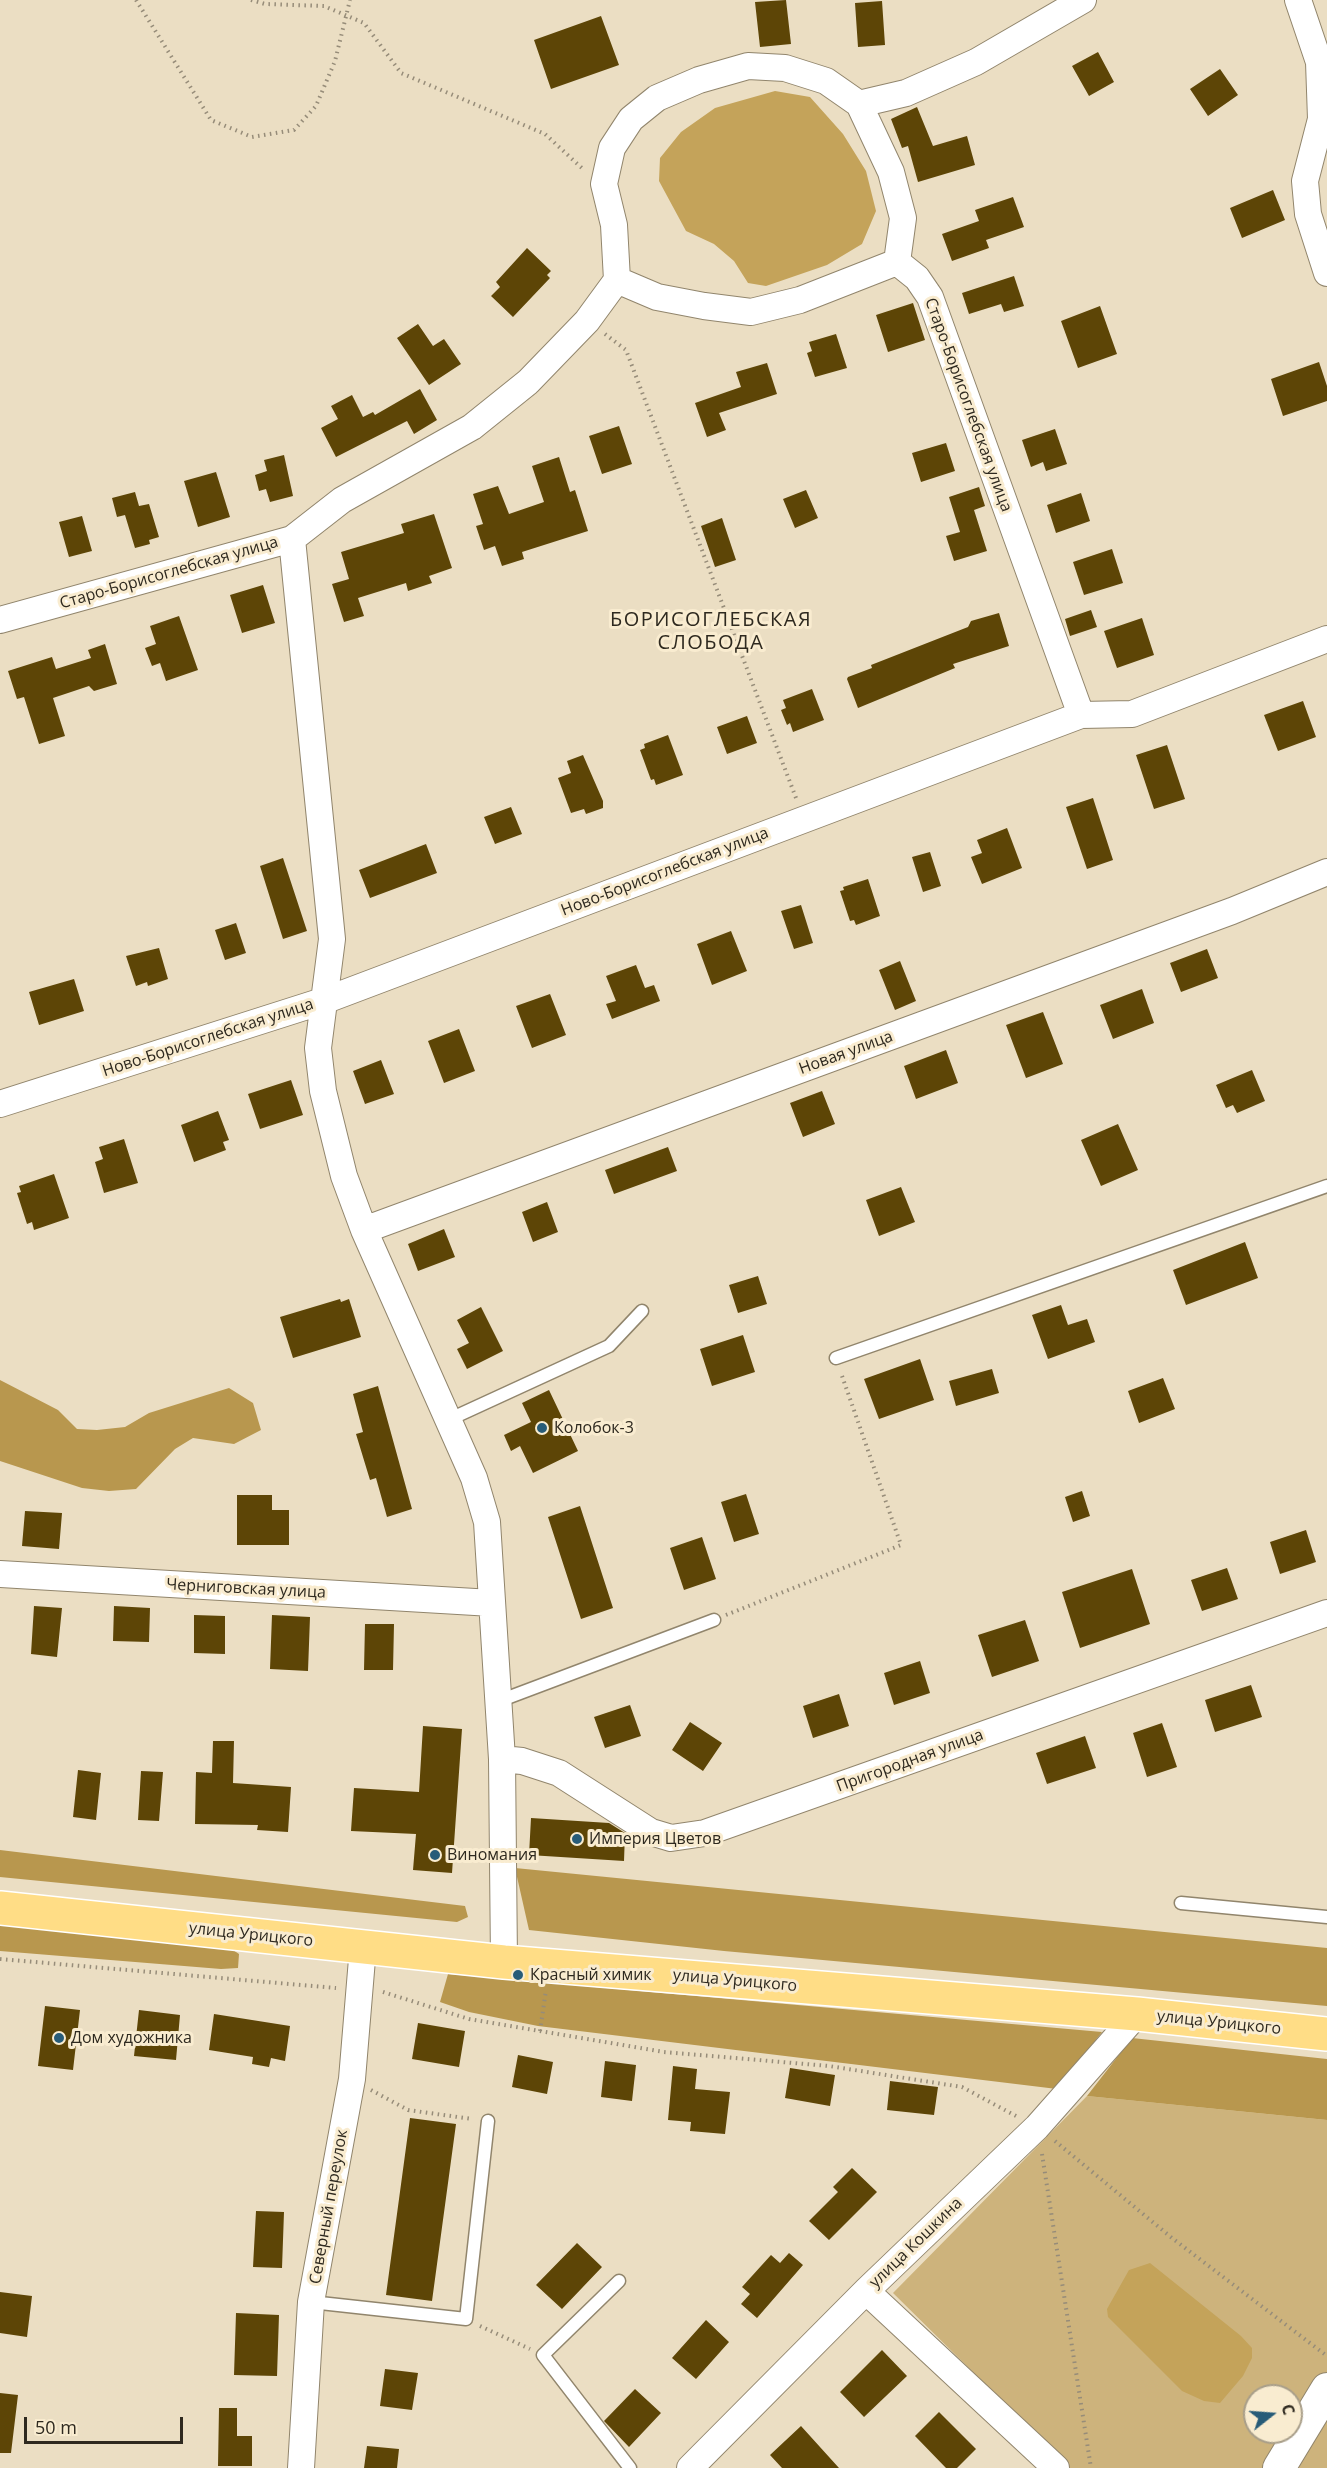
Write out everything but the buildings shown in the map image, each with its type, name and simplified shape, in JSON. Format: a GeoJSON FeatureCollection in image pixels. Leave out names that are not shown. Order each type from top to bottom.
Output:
{"type":"FeatureCollection","features":[{"type":"Feature","properties":{"kind":"main road","name":"улица Урицкого"},"geometry":{"type":"LineString","coordinates":[[0,1908],[504,1962],[1137,2014],[1327,2034]]}},
{"type":"Feature","properties":{"kind":"street"},"geometry":{"type":"LineString","coordinates":[[859,104],[906,93],[976,62],[1083,0]]}},
{"type":"Feature","properties":{"kind":"street"},"geometry":{"type":"LineString","coordinates":[[1298,0],[1319,62],[1321,119],[1316,177],[1308,214],[1327,273]]}},
{"type":"Feature","properties":{"kind":"street"},"geometry":{"type":"LineString","coordinates":[[748,66],[784,68],[826,81],[859,104],[891,172],[903,218],[897,262],[800,300],[751,312],[657,297],[617,280],[614,225],[604,184],[612,148],[632,119],[657,98],[699,80],[748,66]]}},
{"type":"Feature","properties":{"kind":"street","name":"Старо-Борисоглебская улица"},"geometry":{"type":"LineString","coordinates":[[897,262],[917,278],[930,297],[1081,715]]}},
{"type":"Feature","properties":{"kind":"street","name":"Старо-Борисоглебская улица"},"geometry":{"type":"LineString","coordinates":[[0,620],[292,539],[342,500],[472,428],[528,382],[587,321],[617,280]]}},
{"type":"Feature","properties":{"kind":"street"},"geometry":{"type":"LineString","coordinates":[[292,539],[332,939],[326,1000],[318,1048],[323,1092],[344,1176],[364,1230],[474,1478],[487,1522],[502,1759],[504,1962]]}},
{"type":"Feature","properties":{"kind":"street","name":"Ново-Борисоглебская улица"},"geometry":{"type":"LineString","coordinates":[[0,1104],[326,1000],[1081,715],[1132,714],[1327,639]]}},
{"type":"Feature","properties":{"kind":"street","name":"Новая улица"},"geometry":{"type":"LineString","coordinates":[[364,1230],[1220,915],[1327,872]]}},
{"type":"Feature","properties":{"kind":"street","name":"Черниговская улица"},"geometry":{"type":"LineString","coordinates":[[0,1574],[492,1603]]}},
{"type":"Feature","properties":{"kind":"street","name":"Пригородная улица"},"geometry":{"type":"LineString","coordinates":[[502,1759],[522,1761],[559,1773],[651,1832],[671,1838],[705,1833],[1327,1613]]}},
{"type":"Feature","properties":{"kind":"street","name":"Северный переулок"},"geometry":{"type":"LineString","coordinates":[[301,2468],[311,2302],[352,2079],[363,1947]]}},
{"type":"Feature","properties":{"kind":"street","name":"улица Кошкина"},"geometry":{"type":"LineString","coordinates":[[690,2468],[866,2291],[1037,2127],[1137,2014]]}},
{"type":"Feature","properties":{"kind":"street"},"geometry":{"type":"LineString","coordinates":[[866,2291],[1056,2468]]}},
{"type":"Feature","properties":{"kind":"street"},"geometry":{"type":"LineString","coordinates":[[1279,2468],[1327,2389]]}},
{"type":"Feature","properties":{"kind":"lane"},"geometry":{"type":"LineString","coordinates":[[836,1358],[1327,1186]]}},
{"type":"Feature","properties":{"kind":"lane"},"geometry":{"type":"LineString","coordinates":[[448,1420],[609,1346],[642,1311]]}},
{"type":"Feature","properties":{"kind":"lane"},"geometry":{"type":"LineString","coordinates":[[499,1701],[714,1620]]}},
{"type":"Feature","properties":{"kind":"lane"},"geometry":{"type":"LineString","coordinates":[[1181,1903],[1327,1917]]}},
{"type":"Feature","properties":{"kind":"lane"},"geometry":{"type":"LineString","coordinates":[[311,2302],[466,2319],[488,2121]]}},
{"type":"Feature","properties":{"kind":"lane"},"geometry":{"type":"LineString","coordinates":[[619,2280],[543,2355],[630,2468]]}},
{"type":"Feature","properties":{"kind":"path"},"geometry":{"type":"LineString","coordinates":[[136,0],[211,120],[252,137],[294,130],[315,106],[335,61],[350,0]]}},
{"type":"Feature","properties":{"kind":"path"},"geometry":{"type":"LineString","coordinates":[[251,0],[265,4],[324,6],[364,23],[401,73],[545,134],[579,167],[604,184]]}},
{"type":"Feature","properties":{"kind":"path"},"geometry":{"type":"LineString","coordinates":[[587,321],[626,350],[804,820]]}},
{"type":"Feature","properties":{"kind":"path"},"geometry":{"type":"LineString","coordinates":[[714,1620],[901,1545],[836,1358]]}},
{"type":"Feature","properties":{"kind":"path"},"geometry":{"type":"LineString","coordinates":[[0,1959],[385,1992],[469,2019],[664,2052],[829,2066],[962,2087],[1037,2127],[1172,2238],[1327,2356]]}},
{"type":"Feature","properties":{"kind":"path"},"geometry":{"type":"LineString","coordinates":[[540,2031],[548,1980]]}},
{"type":"Feature","properties":{"kind":"path"},"geometry":{"type":"LineString","coordinates":[[352,2079],[408,2110],[488,2121]]}},
{"type":"Feature","properties":{"kind":"path"},"geometry":{"type":"LineString","coordinates":[[1037,2127],[1091,2468]]}},
{"type":"Feature","properties":{"kind":"path"},"geometry":{"type":"LineString","coordinates":[[466,2319],[543,2355]]}},
{"type":"Feature","properties":{"kind":"shaded area"},"geometry":{"type":"Polygon","coordinates":[[[775,91],[810,97],[843,134],[866,171],[876,211],[862,244],[827,265],[766,286],[748,283],[734,261],[714,244],[686,231],[659,181],[660,158],[681,132],[715,108],[775,91]]]}},
{"type":"Feature","properties":{"kind":"shaded area"},"geometry":{"type":"Polygon","coordinates":[[[0,1380],[58,1410],[77,1429],[97,1430],[125,1427],[149,1413],[229,1388],[253,1403],[261,1430],[234,1444],[193,1438],[175,1449],[136,1489],[109,1491],[82,1488],[0,1461],[0,1380]]]}},
{"type":"Feature","properties":{"kind":"shaded area"},"geometry":{"type":"Polygon","coordinates":[[[0,1850],[465,1906],[468,1917],[457,1922],[0,1877],[0,1850]]]}},
{"type":"Feature","properties":{"kind":"shaded area"},"geometry":{"type":"Polygon","coordinates":[[[515,1868],[1327,1948],[1327,2006],[724,1951],[529,1930],[515,1868]]]}},
{"type":"Feature","properties":{"kind":"shaded area"},"geometry":{"type":"Polygon","coordinates":[[[0,1922],[221,1942],[239,1954],[238,1968],[221,1969],[0,1951],[0,1922]]]}},
{"type":"Feature","properties":{"kind":"shaded area"},"geometry":{"type":"Polygon","coordinates":[[[448,1974],[1102,2032],[1057,2089],[538,2026],[469,2012],[440,2002],[448,1974]]]}},
{"type":"Feature","properties":{"kind":"shaded area"},"geometry":{"type":"Polygon","coordinates":[[[1132,2038],[1327,2059],[1327,2120],[1087,2096],[1132,2038]]]}},
{"type":"Feature","properties":{"kind":"shaded area"},"geometry":{"type":"Polygon","coordinates":[[[1087,2096],[1327,2120],[1327,2468],[1070,2468],[893,2293],[1087,2096]]]}},
{"type":"Feature","properties":{"kind":"shaded area"},"geometry":{"type":"Polygon","coordinates":[[[1150,2263],[1241,2336],[1252,2348],[1252,2358],[1243,2376],[1220,2403],[1204,2401],[1182,2391],[1108,2317],[1107,2309],[1129,2270],[1150,2263]]]}},
{"type":"Feature","properties":{"kind":"place","name":"Колобок-3"},"geometry":{"type":"Point","coordinates":[542,1428]}},
{"type":"Feature","properties":{"kind":"place","name":"Империя Цветов"},"geometry":{"type":"Point","coordinates":[577,1839]}},
{"type":"Feature","properties":{"kind":"place","name":"Виномания"},"geometry":{"type":"Point","coordinates":[435,1855]}},
{"type":"Feature","properties":{"kind":"place","name":"Красный химик"},"geometry":{"type":"Point","coordinates":[518,1975]}},
{"type":"Feature","properties":{"kind":"place","name":"Дом художника"},"geometry":{"type":"Point","coordinates":[59,2038]}},
{"type":"Feature","properties":{"kind":"district","name":"БОРИСОГЛЕБСКАЯ СЛОБОДА"},"geometry":{"type":"Point","coordinates":[711,632]}}]}
